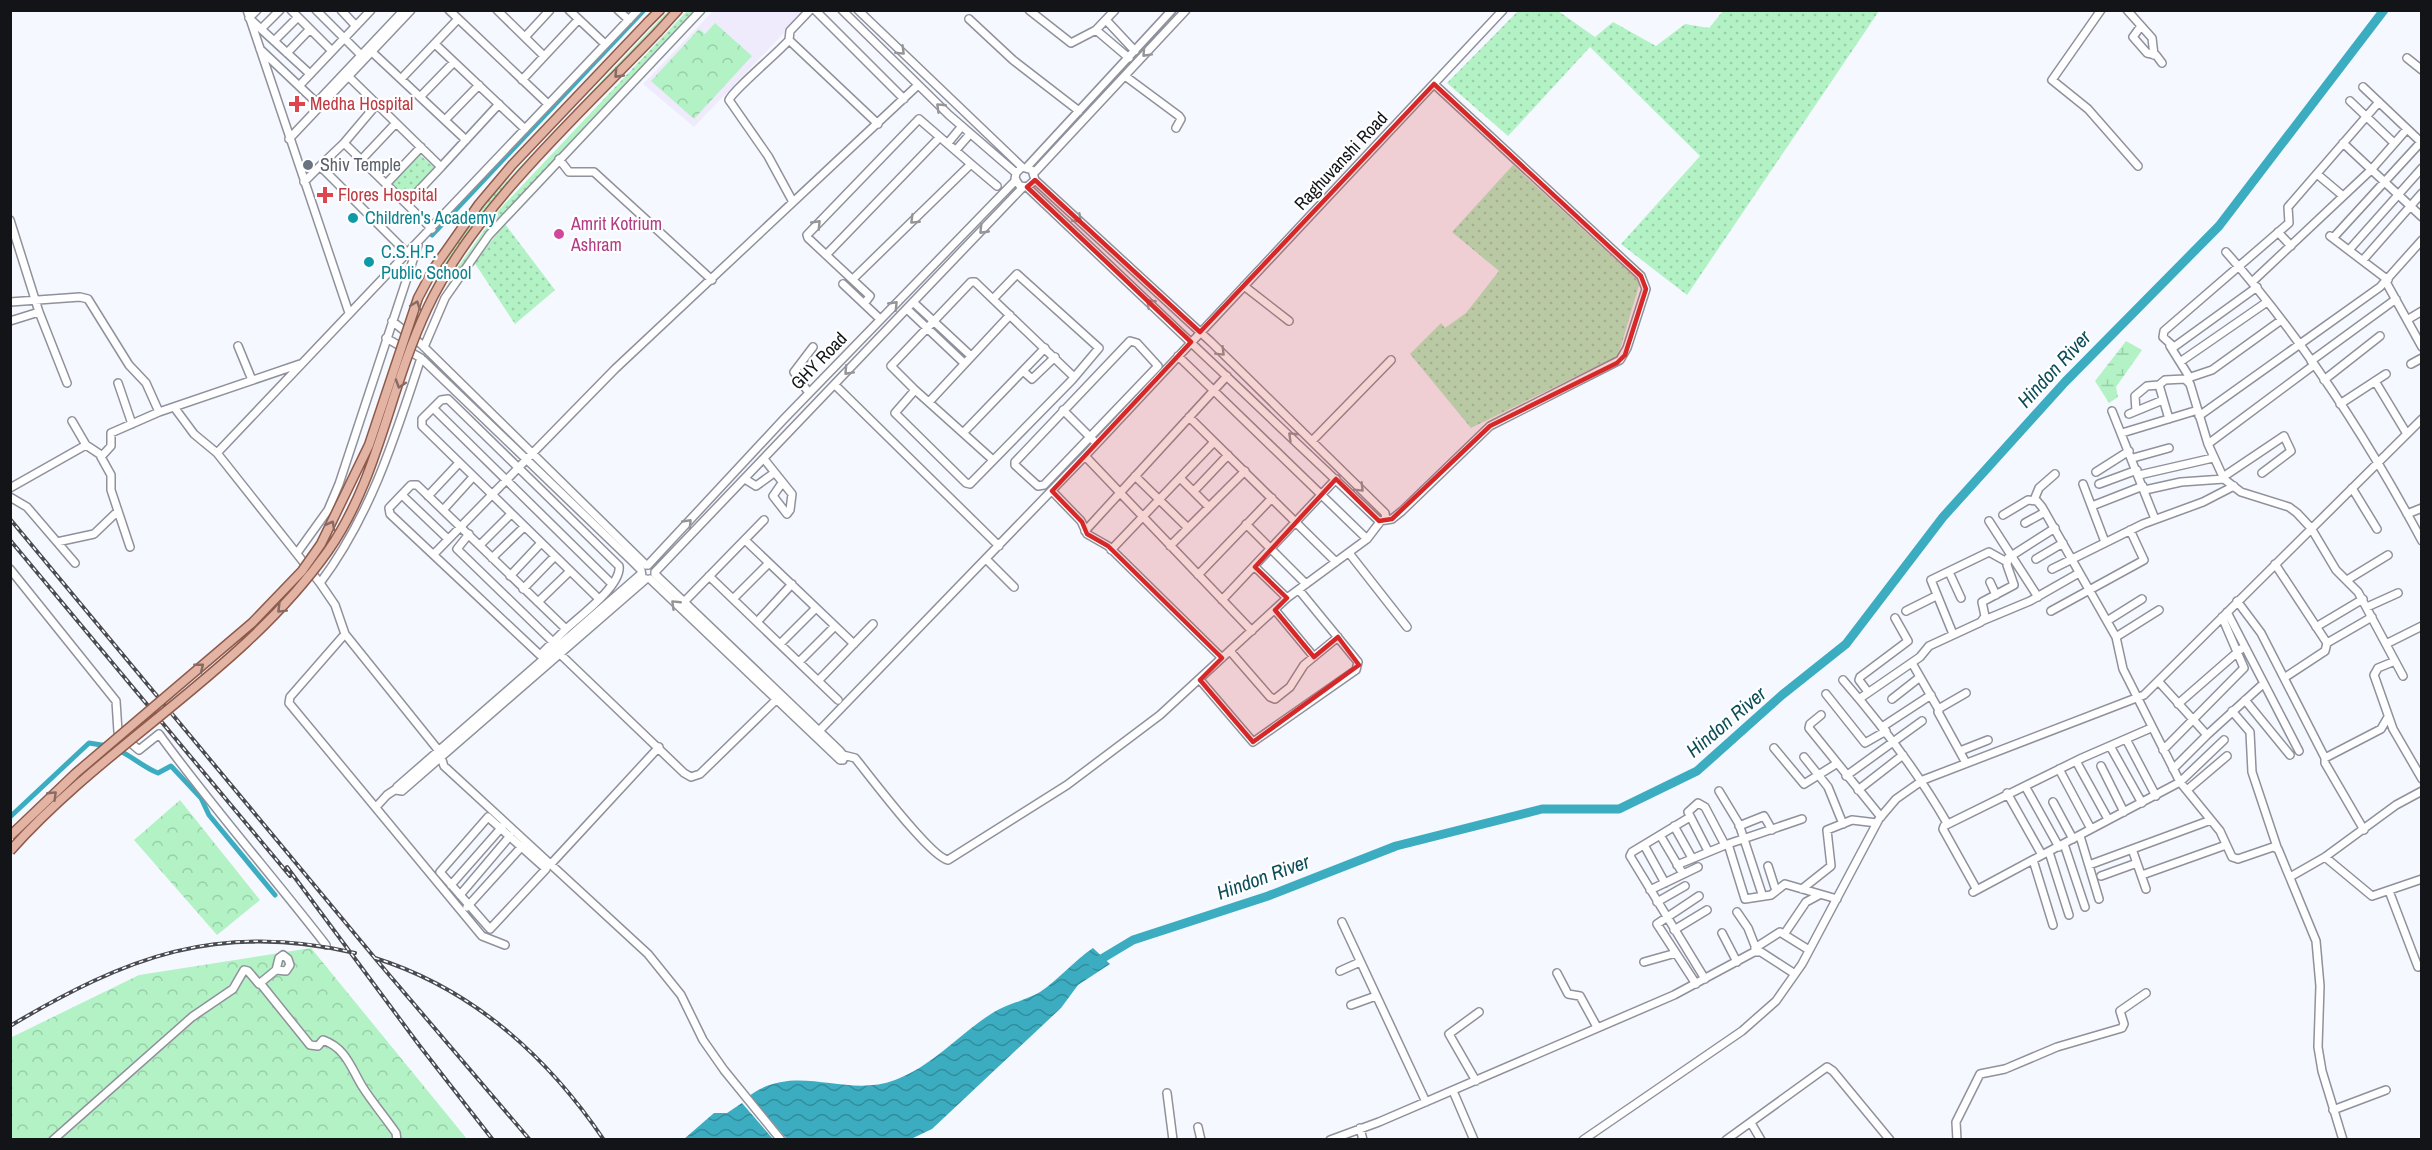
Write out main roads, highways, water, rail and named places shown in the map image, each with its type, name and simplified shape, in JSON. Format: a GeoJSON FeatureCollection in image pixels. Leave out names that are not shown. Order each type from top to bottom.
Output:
{"type":"FeatureCollection","features":[{"type":"Feature","properties":{"kind":"main road"},"geometry":{"type":"LineString","coordinates":[[10,836],[76,773],[252,623],[302,571],[321,544],[369,445],[418,297],[435,268],[479,204],[505,173],[660,10]]}},
{"type":"Feature","properties":{"kind":"main road"},"geometry":{"type":"LineString","coordinates":[[10,851],[79,783],[259,631],[296,594],[328,552],[354,507],[380,443],[426,310],[452,265],[496,203],[678,10]]}},
{"type":"Feature","properties":{"kind":"water"},"geometry":{"type":"Polygon","coordinates":[[[1093,948],[1110,964],[1078,985],[1061,1008],[932,1129],[911,1139],[787,1139],[749,1096],[767,1086],[785,1081],[876,1085],[909,1074],[934,1058],[994,1012],[1040,992],[1093,948]]]}},
{"type":"Feature","properties":{"kind":"water"},"geometry":{"type":"Polygon","coordinates":[[[742,1103],[773,1139],[684,1139],[714,1113],[727,1113],[742,1103]]]}},
{"type":"Feature","properties":{"kind":"waterway"},"geometry":{"type":"LineString","coordinates":[[432,235],[644,10]]}},
{"type":"Feature","properties":{"kind":"waterway","name":"Hindon River"},"geometry":{"type":"LineString","coordinates":[[1093,964],[1133,940],[1268,896],[1396,846],[1542,809],[1619,809],[1697,771],[1782,695],[1846,644],[1943,517],[2065,382],[2219,226],[2384,10]]}},
{"type":"Feature","properties":{"kind":"waterway"},"geometry":{"type":"LineString","coordinates":[[10,817],[89,743],[108,746]]}},
{"type":"Feature","properties":{"kind":"waterway"},"geometry":{"type":"LineString","coordinates":[[116,749],[158,773],[171,766],[201,798],[209,815],[275,895]]}},
{"type":"Feature","properties":{"kind":"railway"},"geometry":{"type":"LineString","coordinates":[[10,519],[379,963],[530,1140]]}},
{"type":"Feature","properties":{"kind":"railway"},"geometry":{"type":"LineString","coordinates":[[10,540],[290,876]]}},
{"type":"Feature","properties":{"kind":"railway"},"geometry":{"type":"LineString","coordinates":[[287,867],[419,1045],[493,1140]]}},
{"type":"Feature","properties":{"kind":"railway"},"geometry":{"type":"LineString","coordinates":[[10,1026],[94,981],[134,964],[175,952],[216,944],[260,941],[306,944],[355,953]]}},
{"type":"Feature","properties":{"kind":"railway"},"geometry":{"type":"LineString","coordinates":[[375,958],[411,971],[444,988],[505,1029],[558,1080],[604,1140]]}},
{"type":"Feature","properties":{"kind":"place","name":"Medha Hospital"},"geometry":{"type":"Point","coordinates":[297,104]}},
{"type":"Feature","properties":{"kind":"place","name":"Shiv Temple"},"geometry":{"type":"Point","coordinates":[308,165]}},
{"type":"Feature","properties":{"kind":"place","name":"Flores Hospital"},"geometry":{"type":"Point","coordinates":[325,195]}},
{"type":"Feature","properties":{"kind":"place","name":"Children's Academy"},"geometry":{"type":"Point","coordinates":[353,218]}},
{"type":"Feature","properties":{"kind":"place","name":"Amrit Kotrium Ashram"},"geometry":{"type":"Point","coordinates":[559,234]}},
{"type":"Feature","properties":{"kind":"place","name":"C.S.H.P. Public School"},"geometry":{"type":"Point","coordinates":[369,262]}}]}
